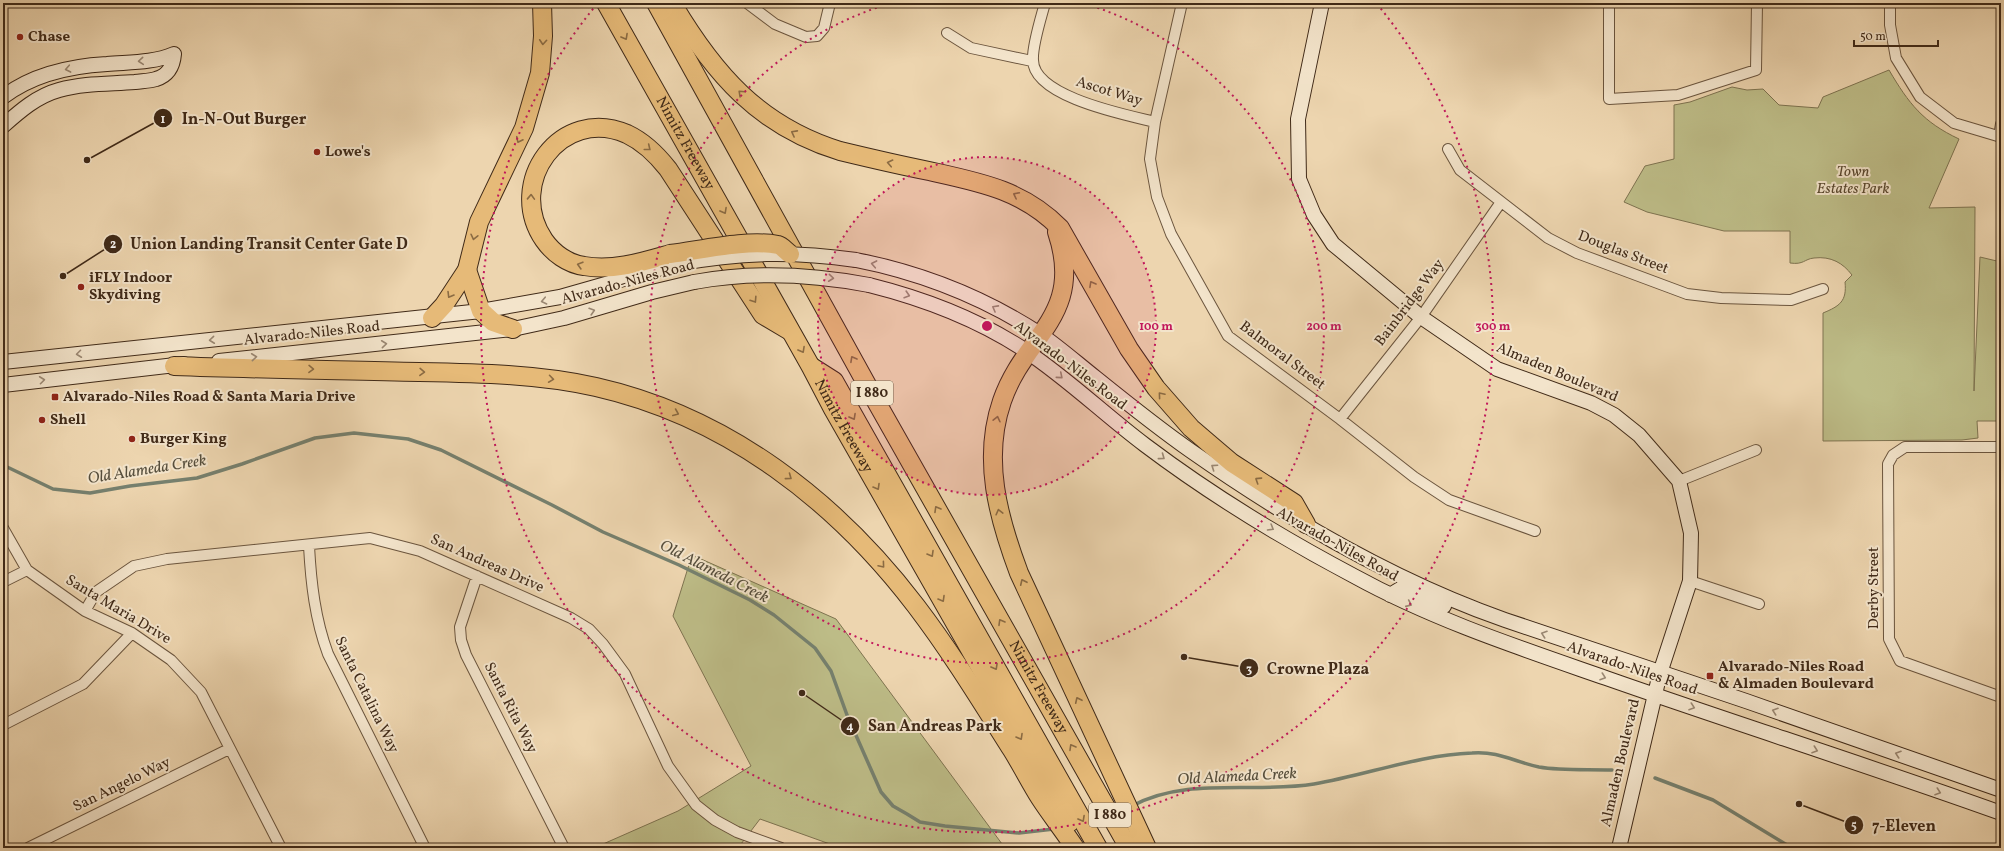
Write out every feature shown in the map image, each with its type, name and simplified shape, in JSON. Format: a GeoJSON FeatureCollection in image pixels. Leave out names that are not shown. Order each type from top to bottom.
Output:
{"type":"FeatureCollection","features":[{"type":"Feature","properties":{"kind":"highway"},"geometry":{"type":"LineString","coordinates":[[432,318],[444,305],[467,270],[478,222],[524,128],[532,103],[542,55],[542,3]]}},
{"type":"Feature","properties":{"kind":"highway","name":"Nimitz Freeway"},"geometry":{"type":"LineString","coordinates":[[606,3],[792,333],[833,409],[1083,848]]}},
{"type":"Feature","properties":{"kind":"highway","name":"Nimitz Freeway"},"geometry":{"type":"LineString","coordinates":[[656,3],[885,417],[1129,848]]}},
{"type":"Feature","properties":{"kind":"highway"},"geometry":{"type":"LineString","coordinates":[[672,3],[692,36],[715,67],[756,107],[786,129],[819,145],[840,151],[990,185],[1023,199],[1049,216],[1060,228],[1126,344],[1156,388],[1182,418],[1232,463],[1294,503],[1306,524]]}},
{"type":"Feature","properties":{"kind":"highway"},"geometry":{"type":"LineString","coordinates":[[790,254],[780,245],[758,244],[726,246],[673,259],[618,267],[597,268],[582,266],[569,261],[558,254],[540,234],[531,208],[532,183],[536,170],[543,158],[562,140],[574,133],[587,129],[614,130],[627,134],[650,149],[668,169],[763,315],[792,333]]}},
{"type":"Feature","properties":{"kind":"highway"},"geometry":{"type":"LineString","coordinates":[[1049,216],[1056,227],[1060,240],[1064,280],[1063,293],[1059,305],[1008,386],[998,415],[992,458],[995,496],[1005,538],[1019,573],[1147,848]]}},
{"type":"Feature","properties":{"kind":"highway"},"geometry":{"type":"LineString","coordinates":[[467,270],[481,311],[492,322],[513,329]]}},
{"type":"Feature","properties":{"kind":"highway"},"geometry":{"type":"LineString","coordinates":[[174,366],[493,374],[546,378],[598,387],[623,394],[674,413],[724,436],[772,465],[816,498],[856,536],[878,560],[916,606],[949,652],[1013,751],[1053,795],[1076,848]]}},
{"type":"Feature","properties":{"kind":"highway","name":"I 880"},"geometry":{"type":"LineString","coordinates":[[1053,795],[1098,848]]}},
{"type":"Feature","properties":{"kind":"main road","name":"Almaden Boulevard"},"geometry":{"type":"LineString","coordinates":[[1322,3],[1298,119],[1300,179],[1314,215],[1333,244],[1421,317],[1497,369],[1591,403],[1614,415],[1639,435],[1679,481],[1691,533],[1690,581],[1660,673],[1618,848]]}},
{"type":"Feature","properties":{"kind":"main road"},"geometry":{"type":"LineString","coordinates":[[3,97],[30,81],[65,69],[154,60],[174,54],[173,63],[168,72],[156,79],[86,85],[58,90],[43,96],[26,106],[3,126]]}},
{"type":"Feature","properties":{"kind":"main road","name":"Alvarado-Niles Road"},"geometry":{"type":"LineString","coordinates":[[790,254],[856,260],[909,272],[939,282],[988,304],[1041,335],[1130,406],[1224,473],[1306,524],[1364,557],[1472,609],[2001,790]]}},
{"type":"Feature","properties":{"kind":"main road","name":"Alvarado-Niles Road"},"geometry":{"type":"LineString","coordinates":[[3,362],[432,318],[481,311],[560,297],[673,259]]}},
{"type":"Feature","properties":{"kind":"main road","name":"Alvarado-Niles Road"},"geometry":{"type":"LineString","coordinates":[[3,385],[513,329],[564,318],[687,283],[746,275],[776,274],[838,279],[870,285],[902,293],[953,311],[1006,338],[1029,353],[1145,445],[1184,472],[1317,555],[1390,595],[1498,640],[2001,814]]}},
{"type":"Feature","properties":{"kind":"main road"},"geometry":{"type":"LineString","coordinates":[[1390,595],[1400,589],[1495,623],[1505,620]]}},
{"type":"Feature","properties":{"kind":"street"},"geometry":{"type":"LineString","coordinates":[[747,3],[775,24],[806,37],[817,36],[824,28],[830,3]]}},
{"type":"Feature","properties":{"kind":"street"},"geometry":{"type":"LineString","coordinates":[[947,33],[971,48],[1032,60],[1044,3]]}},
{"type":"Feature","properties":{"kind":"street","name":"Balmoral Street"},"geometry":{"type":"LineString","coordinates":[[1182,3],[1155,122],[1150,159],[1157,197],[1171,234],[1228,336],[1340,419],[1414,477],[1449,500],[1535,532]]}},
{"type":"Feature","properties":{"kind":"street"},"geometry":{"type":"LineString","coordinates":[[1609,3],[1609,99],[1678,95],[1756,70],[1757,3]]}},
{"type":"Feature","properties":{"kind":"street"},"geometry":{"type":"LineString","coordinates":[[1890,3],[1890,25],[1896,58],[1920,97],[1954,123],[2000,137],[2001,124]]}},
{"type":"Feature","properties":{"kind":"street","name":"Ascot Way"},"geometry":{"type":"LineString","coordinates":[[1032,60],[1036,73],[1068,97],[1089,105],[1155,122]]}},
{"type":"Feature","properties":{"kind":"street","name":"Douglas Street"},"geometry":{"type":"LineString","coordinates":[[1448,149],[1460,170],[1548,238],[1577,253],[1687,294],[1721,298],[1791,300],[1823,289]]}},
{"type":"Feature","properties":{"kind":"street","name":"Bainbridge Way"},"geometry":{"type":"LineString","coordinates":[[1340,419],[1421,317],[1501,202]]}},
{"type":"Feature","properties":{"kind":"street","name":"Derby Street"},"geometry":{"type":"LineString","coordinates":[[2001,447],[1905,447],[1893,454],[1888,464],[1889,639],[1900,661],[2001,697]]}},
{"type":"Feature","properties":{"kind":"street"},"geometry":{"type":"LineString","coordinates":[[1679,481],[1756,450]]}},
{"type":"Feature","properties":{"kind":"street","name":"Santa Maria Drive"},"geometry":{"type":"LineString","coordinates":[[3,528],[27,570],[86,611],[132,633],[171,660],[201,692],[281,848]]}},
{"type":"Feature","properties":{"kind":"street","name":"San Andreas Drive"},"geometry":{"type":"LineString","coordinates":[[86,611],[96,592],[134,566],[167,559],[309,546],[370,538],[420,551],[571,618],[589,629],[603,644],[625,674],[668,766],[696,805],[714,820],[737,832],[781,848]]}},
{"type":"Feature","properties":{"kind":"street","name":"Santa Catalina Way"},"geometry":{"type":"LineString","coordinates":[[309,546],[314,604],[320,634],[328,654],[425,848]]}},
{"type":"Feature","properties":{"kind":"street"},"geometry":{"type":"LineString","coordinates":[[3,582],[27,570]]}},
{"type":"Feature","properties":{"kind":"street","name":"Santa Rita Way"},"geometry":{"type":"LineString","coordinates":[[477,576],[460,627],[461,640],[466,655],[564,848]]}},
{"type":"Feature","properties":{"kind":"street"},"geometry":{"type":"LineString","coordinates":[[1690,581],[1759,604]]}},
{"type":"Feature","properties":{"kind":"street"},"geometry":{"type":"LineString","coordinates":[[3,725],[83,684],[132,633]]}},
{"type":"Feature","properties":{"kind":"street","name":"San Angelo Way"},"geometry":{"type":"LineString","coordinates":[[28,848],[229,749]]}},
{"type":"Feature","properties":{"kind":"green space","name":"Town Estates Park"},"geometry":{"type":"Polygon","coordinates":[[[1889,70],[1903,93],[1926,119],[1946,133],[1959,139],[1929,208],[1975,207],[1974,391],[1980,257],[2001,262],[2001,421],[1977,421],[1978,438],[1962,440],[1823,441],[1823,313],[1834,308],[1841,302],[1845,294],[1845,282],[1852,275],[1841,264],[1826,258],[1814,258],[1801,263],[1790,263],[1790,231],[1724,231],[1647,212],[1624,202],[1645,166],[1674,159],[1674,105],[1690,102],[1732,87],[1747,90],[1763,89],[1779,105],[1818,108],[1823,97],[1889,70]]]}},
{"type":"Feature","properties":{"kind":"green space"},"geometry":{"type":"Polygon","coordinates":[[[692,555],[836,619],[1005,848],[841,848],[760,819],[738,848],[594,848],[678,811],[751,766],[673,616],[692,555]]]}},
{"type":"Feature","properties":{"kind":"waterway","name":"Old Alameda Creek"},"geometry":{"type":"LineString","coordinates":[[3,465],[53,489],[90,493],[130,486],[197,478],[315,438],[354,433],[408,439],[441,450],[603,532],[679,565],[750,600],[774,615],[815,648],[831,671],[847,715],[881,792],[893,806],[920,822],[945,826],[1019,833],[1054,829]]}},
{"type":"Feature","properties":{"kind":"waterway","name":"Old Alameda Creek"},"geometry":{"type":"LineString","coordinates":[[1132,806],[1153,797],[1176,791],[1198,788],[1291,787],[1334,780],[1432,757],[1472,753],[1499,755],[1539,767],[1612,770]]}},
{"type":"Feature","properties":{"kind":"waterway","name":"Old Alameda Creek"},"geometry":{"type":"LineString","coordinates":[[1655,778],[1713,800],[1792,848]]}},
{"type":"Feature","properties":{"kind":"waterway","name":"Old Alameda Creek"},"geometry":{"type":"LineString","coordinates":[[1089,822],[1106,817]]}},
{"type":"Feature","properties":{"kind":"place","name":"Chase"},"geometry":{"type":"Point","coordinates":[20,37]}},
{"type":"Feature","properties":{"kind":"place","name":"Lowe's"},"geometry":{"type":"Point","coordinates":[317,152]}},
{"type":"Feature","properties":{"kind":"place","name":"In-N-Out Burger"},"geometry":{"type":"Point","coordinates":[87,160]}},
{"type":"Feature","properties":{"kind":"place","name":"Union Landing Transit Center Gate D"},"geometry":{"type":"Point","coordinates":[63,276]}},
{"type":"Feature","properties":{"kind":"place","name":"iFLY Indoor Skydiving"},"geometry":{"type":"Point","coordinates":[81,287]}},
{"type":"Feature","properties":{"kind":"place","name":"Alvarado-Niles Road & Santa Maria Drive"},"geometry":{"type":"Point","coordinates":[55,397]}},
{"type":"Feature","properties":{"kind":"place","name":"Shell"},"geometry":{"type":"Point","coordinates":[42,420]}},
{"type":"Feature","properties":{"kind":"place","name":"Burger King"},"geometry":{"type":"Point","coordinates":[132,439]}},
{"type":"Feature","properties":{"kind":"place","name":"Crowne Plaza"},"geometry":{"type":"Point","coordinates":[1184,657]}},
{"type":"Feature","properties":{"kind":"place","name":"Alvarado-Niles Road & Almaden Boulevard"},"geometry":{"type":"Point","coordinates":[1710,676]}},
{"type":"Feature","properties":{"kind":"place","name":"San Andreas Park"},"geometry":{"type":"Point","coordinates":[802,693]}},
{"type":"Feature","properties":{"kind":"place","name":"7-Eleven"},"geometry":{"type":"Point","coordinates":[1799,804]}}]}
